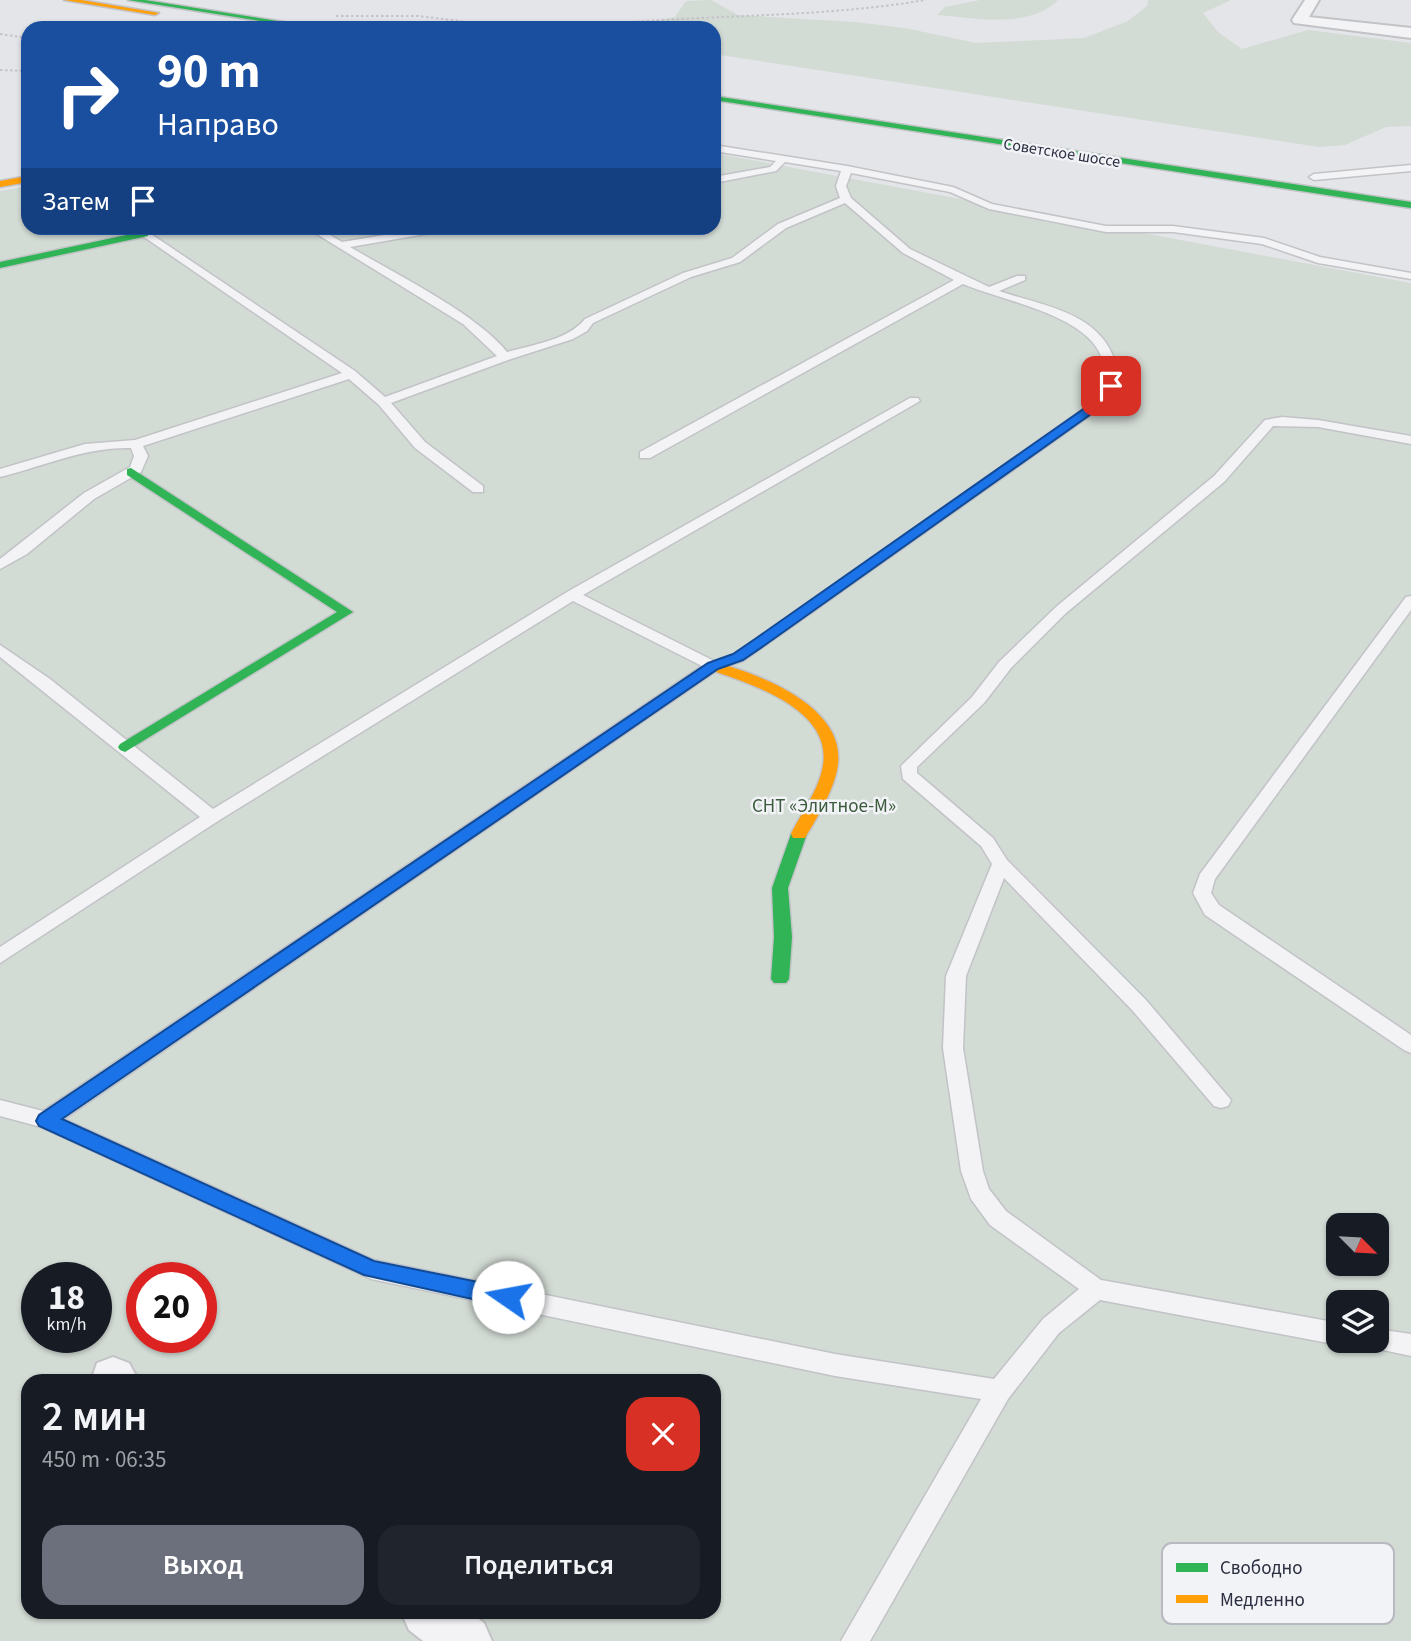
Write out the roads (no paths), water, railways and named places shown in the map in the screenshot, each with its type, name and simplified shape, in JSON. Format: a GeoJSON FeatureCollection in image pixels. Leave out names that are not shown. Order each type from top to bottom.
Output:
{"type":"FeatureCollection","features":[{"type":"Feature","properties":{"kind":"main road"},"geometry":{"type":"LineString","coordinates":[[67,0],[205,21]]}},
{"type":"Feature","properties":{"kind":"main road"},"geometry":{"type":"LineString","coordinates":[[131,0],[271,21]]}},
{"type":"Feature","properties":{"kind":"main road","name":"Советское шоссе"},"geometry":{"type":"LineString","coordinates":[[721,88],[1411,191]]}},
{"type":"Feature","properties":{"kind":"main road","name":"Советское шоссе"},"geometry":{"type":"LineString","coordinates":[[721,100],[1411,205]]}},
{"type":"Feature","properties":{"kind":"main road"},"geometry":{"type":"LineString","coordinates":[[0,184],[21,180]]}},
{"type":"Feature","properties":{"kind":"main road"},"geometry":{"type":"LineString","coordinates":[[0,265],[124,235]]}},
{"type":"Feature","properties":{"kind":"main road"},"geometry":{"type":"LineString","coordinates":[[125,747],[346,612],[298,578],[161,495],[131,472]]}},
{"type":"Feature","properties":{"kind":"main road"},"geometry":{"type":"LineString","coordinates":[[713,666],[777,690],[806,708],[828,737],[833,759],[826,779],[802,825],[780,889],[783,956],[780,979]]}},
{"type":"Feature","properties":{"kind":"street"},"geometry":{"type":"LineString","coordinates":[[1312,0],[1299,20],[1411,33]]}},
{"type":"Feature","properties":{"kind":"street"},"geometry":{"type":"LineString","coordinates":[[437,1619],[467,1641]]}},
{"type":"Feature","properties":{"kind":"lane"},"geometry":{"type":"LineString","coordinates":[[721,149],[847,169],[953,190],[989,206],[1107,229],[1173,229],[1264,241],[1318,260],[1411,276]]}},
{"type":"Feature","properties":{"kind":"lane"},"geometry":{"type":"LineString","coordinates":[[721,179],[773,169],[783,159]]}},
{"type":"Feature","properties":{"kind":"lane"},"geometry":{"type":"LineString","coordinates":[[1314,177],[1411,168]]}},
{"type":"Feature","properties":{"kind":"lane"},"geometry":{"type":"LineString","coordinates":[[46,1121],[713,666],[738,657],[937,520],[1104,400],[1111,386],[1112,366],[1100,344],[1087,329],[1070,320],[989,291],[914,256],[879,230],[846,199],[841,186],[847,169]]}},
{"type":"Feature","properties":{"kind":"lane"},"geometry":{"type":"LineString","coordinates":[[383,402],[504,357],[569,337],[583,329],[589,321],[687,275],[736,260],[782,226],[846,199]]}},
{"type":"Feature","properties":{"kind":"lane"},"geometry":{"type":"LineString","coordinates":[[147,235],[351,373],[383,402],[420,445],[478,489]]}},
{"type":"Feature","properties":{"kind":"lane"},"geometry":{"type":"LineString","coordinates":[[325,235],[467,323],[495,345],[504,357]]}},
{"type":"Feature","properties":{"kind":"lane"},"geometry":{"type":"LineString","coordinates":[[342,245],[401,235]]}},
{"type":"Feature","properties":{"kind":"lane"},"geometry":{"type":"LineString","coordinates":[[989,291],[1021,278]]}},
{"type":"Feature","properties":{"kind":"lane"},"geometry":{"type":"LineString","coordinates":[[645,455],[964,279]]}},
{"type":"Feature","properties":{"kind":"lane"},"geometry":{"type":"LineString","coordinates":[[0,473],[99,446],[136,444],[351,373]]}},
{"type":"Feature","properties":{"kind":"lane"},"geometry":{"type":"LineString","coordinates":[[0,956],[212,817],[572,595],[914,401]]}},
{"type":"Feature","properties":{"kind":"lane"},"geometry":{"type":"LineString","coordinates":[[1221,1100],[1139,1005],[1001,864],[987,842],[909,775],[909,766],[978,700],[1005,665],[1061,610],[1219,479],[1269,423],[1279,420],[1411,440]]}},
{"type":"Feature","properties":{"kind":"lane"},"geometry":{"type":"LineString","coordinates":[[0,565],[22,551],[89,496],[136,469],[141,456],[136,444]]}},
{"type":"Feature","properties":{"kind":"lane"},"geometry":{"type":"LineString","coordinates":[[572,595],[713,666]]}},
{"type":"Feature","properties":{"kind":"lane"},"geometry":{"type":"LineString","coordinates":[[1411,600],[1206,878],[1202,893],[1212,910],[1411,1045]]}},
{"type":"Feature","properties":{"kind":"lane"},"geometry":{"type":"LineString","coordinates":[[0,650],[212,817]]}},
{"type":"Feature","properties":{"kind":"lane"},"geometry":{"type":"LineString","coordinates":[[1001,864],[956,976],[953,1048],[972,1171],[979,1193],[998,1219],[1096,1289],[1326,1332]]}},
{"type":"Feature","properties":{"kind":"lane"},"geometry":{"type":"LineString","coordinates":[[0,1108],[46,1121],[371,1269],[835,1365],[999,1391]]}},
{"type":"Feature","properties":{"kind":"lane"},"geometry":{"type":"LineString","coordinates":[[855,1641],[999,1391],[1051,1326],[1096,1289]]}},
{"type":"Feature","properties":{"kind":"lane"},"geometry":{"type":"LineString","coordinates":[[1389,1342],[1411,1345]]}},
{"type":"Feature","properties":{"kind":"park label","name":"СНТ «Элитное-М»"},"geometry":{"type":"Point","coordinates":[824,805]}}]}
